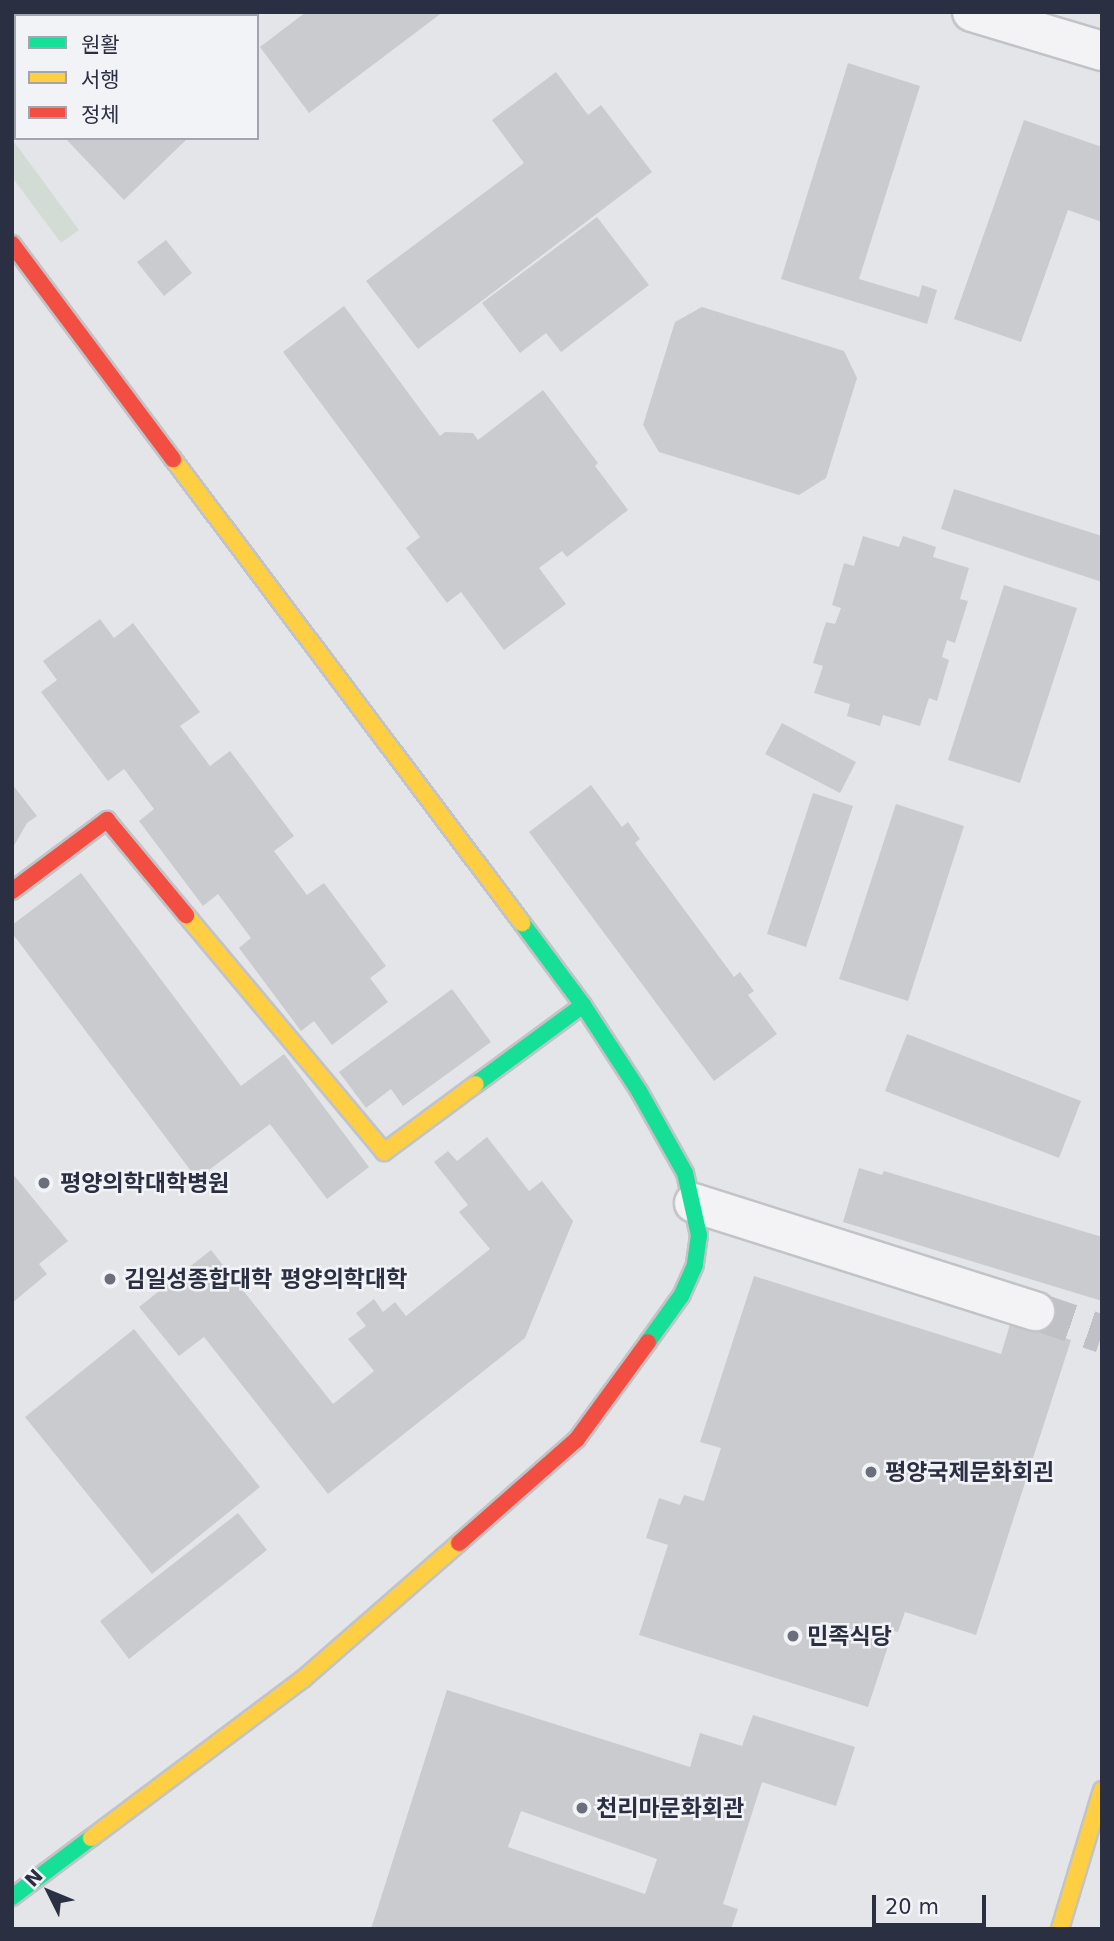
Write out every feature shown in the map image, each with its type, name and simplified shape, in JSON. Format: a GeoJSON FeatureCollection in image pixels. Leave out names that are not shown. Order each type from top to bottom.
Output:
{"type":"FeatureCollection","features":[{"type":"Feature","properties":{"kind":"street"},"geometry":{"type":"LineString","coordinates":[[972,12],[1102,51]]}},
{"type":"Feature","properties":{"kind":"street"},"geometry":{"type":"LineString","coordinates":[[12,244],[583,1005],[668,1139],[685,1173],[694,1203],[699,1235],[695,1265],[681,1296],[577,1439],[303,1679],[12,1897]]}},
{"type":"Feature","properties":{"kind":"street"},"geometry":{"type":"LineString","coordinates":[[12,891],[107,820],[383,1152],[583,1005]]}},
{"type":"Feature","properties":{"kind":"street"},"geometry":{"type":"LineString","coordinates":[[694,1203],[1035,1311]]}},
{"type":"Feature","properties":{"kind":"street"},"geometry":{"type":"LineString","coordinates":[[1060,1929],[1102,1790]]}},
{"type":"Feature","properties":{"kind":"shaded area"},"geometry":{"type":"Polygon","coordinates":[[[12,139],[79,230],[61,243],[12,177],[12,139]]]}},
{"type":"Feature","properties":{"kind":"building"},"geometry":{"type":"Polygon","coordinates":[[[52,12],[136,12],[134,14],[50,14],[52,12]]]}},
{"type":"Feature","properties":{"kind":"building"},"geometry":{"type":"Polygon","coordinates":[[[306,12],[443,12],[309,113],[260,47],[306,12]]]}},
{"type":"Feature","properties":{"kind":"building"},"geometry":{"type":"Polygon","coordinates":[[[848,63],[920,86],[859,279],[919,297],[922,285],[937,290],[927,324],[781,279],[848,63]]]}},
{"type":"Feature","properties":{"kind":"building"},"geometry":{"type":"Polygon","coordinates":[[[556,72],[588,115],[601,105],[652,172],[418,349],[366,281],[524,163],[492,120],[556,72]]]}},
{"type":"Feature","properties":{"kind":"building"},"geometry":{"type":"Polygon","coordinates":[[[1024,120],[1102,147],[1102,222],[1068,210],[1021,342],[954,319],[1024,120]]]}},
{"type":"Feature","properties":{"kind":"building"},"geometry":{"type":"Polygon","coordinates":[[[67,140],[186,140],[124,200],[67,140]]]}},
{"type":"Feature","properties":{"kind":"building"},"geometry":{"type":"Polygon","coordinates":[[[597,217],[649,285],[561,352],[546,333],[520,353],[482,303],[597,217]]]}},
{"type":"Feature","properties":{"kind":"building"},"geometry":{"type":"Polygon","coordinates":[[[166,240],[192,273],[164,296],[137,262],[166,240]]]}},
{"type":"Feature","properties":{"kind":"building"},"geometry":{"type":"Polygon","coordinates":[[[344,306],[440,436],[445,432],[473,433],[478,440],[543,390],[598,463],[595,466],[628,510],[567,557],[562,551],[539,568],[566,604],[504,650],[461,592],[447,603],[406,548],[420,537],[283,352],[344,306]]]}},
{"type":"Feature","properties":{"kind":"building"},"geometry":{"type":"Polygon","coordinates":[[[702,307],[844,351],[857,378],[826,478],[799,495],[659,452],[643,425],[675,322],[702,307]]]}},
{"type":"Feature","properties":{"kind":"building"},"geometry":{"type":"Polygon","coordinates":[[[954,489],[1102,536],[1102,582],[941,529],[954,489]]]}},
{"type":"Feature","properties":{"kind":"building"},"geometry":{"type":"Polygon","coordinates":[[[863,536],[899,547],[903,536],[936,547],[933,557],[969,568],[960,599],[968,601],[955,643],[947,640],[942,657],[949,660],[937,701],[929,698],[920,726],[883,715],[880,726],[847,716],[850,704],[814,693],[823,666],[813,663],[826,622],[835,624],[841,608],[832,605],[844,563],[854,566],[863,536]]]}},
{"type":"Feature","properties":{"kind":"building"},"geometry":{"type":"Polygon","coordinates":[[[1004,585],[1077,608],[1020,783],[948,760],[1004,585]]]}},
{"type":"Feature","properties":{"kind":"building"},"geometry":{"type":"Polygon","coordinates":[[[100,619],[114,638],[133,623],[200,712],[180,726],[210,766],[230,751],[294,836],[274,851],[307,895],[324,883],[386,966],[370,978],[388,1002],[332,1045],[314,1021],[301,1031],[239,948],[251,938],[218,894],[203,906],[139,821],[154,809],[124,769],[108,781],[41,692],[57,680],[43,661],[100,619]]]}},
{"type":"Feature","properties":{"kind":"building"},"geometry":{"type":"Polygon","coordinates":[[[782,723],[856,762],[840,793],[765,754],[782,723]]]}},
{"type":"Feature","properties":{"kind":"building"},"geometry":{"type":"Polygon","coordinates":[[[12,784],[37,816],[27,823],[12,849],[12,784]]]}},
{"type":"Feature","properties":{"kind":"building"},"geometry":{"type":"Polygon","coordinates":[[[591,785],[622,827],[628,822],[640,839],[635,843],[734,977],[740,972],[754,991],[748,995],[777,1034],[714,1081],[529,832],[591,785]]]}},
{"type":"Feature","properties":{"kind":"building"},"geometry":{"type":"Polygon","coordinates":[[[813,793],[853,806],[806,947],[767,934],[813,793]]]}},
{"type":"Feature","properties":{"kind":"building"},"geometry":{"type":"Polygon","coordinates":[[[896,804],[964,826],[908,1001],[839,979],[896,804]]]}},
{"type":"Feature","properties":{"kind":"building"},"geometry":{"type":"Polygon","coordinates":[[[81,873],[241,1086],[284,1054],[369,1167],[327,1199],[270,1124],[197,1179],[12,933],[12,925],[81,873]]]}},
{"type":"Feature","properties":{"kind":"building"},"geometry":{"type":"Polygon","coordinates":[[[452,989],[491,1042],[403,1106],[391,1089],[366,1108],[339,1072],[452,989]]]}},
{"type":"Feature","properties":{"kind":"building"},"geometry":{"type":"Polygon","coordinates":[[[907,1034],[1081,1101],[1059,1158],[885,1091],[907,1034]]]}},
{"type":"Feature","properties":{"kind":"building"},"geometry":{"type":"Polygon","coordinates":[[[487,1137],[529,1191],[542,1181],[573,1221],[525,1338],[328,1494],[204,1337],[179,1356],[139,1307],[211,1250],[333,1404],[374,1371],[348,1339],[366,1326],[356,1313],[374,1299],[383,1312],[395,1302],[406,1316],[490,1249],[459,1212],[468,1205],[434,1162],[448,1151],[457,1161],[487,1137]]]}},
{"type":"Feature","properties":{"kind":"building"},"geometry":{"type":"Polygon","coordinates":[[[859,1168],[882,1175],[884,1171],[1102,1237],[1102,1301],[843,1222],[859,1168]]]}},
{"type":"Feature","properties":{"kind":"building"},"geometry":{"type":"Polygon","coordinates":[[[12,1173],[68,1241],[39,1264],[47,1274],[12,1303],[12,1173]]]}},
{"type":"Feature","properties":{"kind":"building","name":"평양국제문화회괸"},"geometry":{"type":"Polygon","coordinates":[[[754,1276],[1001,1354],[1011,1321],[1071,1340],[976,1635],[905,1612],[898,1632],[893,1631],[868,1707],[639,1635],[668,1545],[646,1538],[659,1498],[680,1505],[684,1495],[704,1501],[721,1448],[700,1442],[754,1276]]]}},
{"type":"Feature","properties":{"kind":"building"},"geometry":{"type":"Polygon","coordinates":[[[134,1329],[260,1487],[152,1574],[25,1417],[134,1329]]]}},
{"type":"Feature","properties":{"kind":"building"},"geometry":{"type":"Polygon","coordinates":[[[238,1513],[267,1550],[129,1659],[100,1621],[238,1513]]]}},
{"type":"Feature","properties":{"kind":"building","name":"천리마문화회관"},"geometry":{"type":"Polygon","coordinates":[[[447,1690],[690,1767],[700,1733],[742,1746],[753,1715],[855,1747],[836,1806],[762,1782],[723,1904],[738,1909],[731,1929],[371,1929],[447,1690]],[[521,1811],[508,1847],[645,1894],[657,1859],[521,1811]]]}},
{"type":"Feature","properties":{"kind":"tunnel"},"geometry":{"type":"LineString","coordinates":[[1035,1311],[1102,1334]]}},
{"type":"Feature","properties":{"kind":"traffic: fast"},"geometry":{"type":"LineString","coordinates":[[522,923],[583,1005],[639,1091],[685,1173],[699,1235],[695,1265],[681,1296],[648,1342]]}},
{"type":"Feature","properties":{"kind":"traffic: fast"},"geometry":{"type":"LineString","coordinates":[[476,1084],[583,1005]]}},
{"type":"Feature","properties":{"kind":"traffic: fast"},"geometry":{"type":"LineString","coordinates":[[12,1897],[91,1838]]}},
{"type":"Feature","properties":{"kind":"traffic: slow"},"geometry":{"type":"LineString","coordinates":[[173,459],[522,923]]}},
{"type":"Feature","properties":{"kind":"traffic: slow"},"geometry":{"type":"LineString","coordinates":[[186,915],[384,1152],[476,1084]]}},
{"type":"Feature","properties":{"kind":"traffic: slow"},"geometry":{"type":"LineString","coordinates":[[91,1838],[303,1679],[459,1543]]}},
{"type":"Feature","properties":{"kind":"traffic: slow"},"geometry":{"type":"LineString","coordinates":[[1060,1929],[1102,1790]]}},
{"type":"Feature","properties":{"kind":"traffic: jam"},"geometry":{"type":"LineString","coordinates":[[12,244],[173,459]]}},
{"type":"Feature","properties":{"kind":"traffic: jam"},"geometry":{"type":"LineString","coordinates":[[12,891],[107,820],[186,915]]}},
{"type":"Feature","properties":{"kind":"traffic: jam"},"geometry":{"type":"LineString","coordinates":[[459,1543],[577,1439],[648,1342]]}},
{"type":"Feature","properties":{"kind":"place","name":"평양의학대학병원"},"geometry":{"type":"Point","coordinates":[44,1183]}},
{"type":"Feature","properties":{"kind":"place","name":"김일성종합대학 평양의학대학"},"geometry":{"type":"Point","coordinates":[110,1279]}},
{"type":"Feature","properties":{"kind":"place","name":"평양국제문화회괸"},"geometry":{"type":"Point","coordinates":[871,1472]}},
{"type":"Feature","properties":{"kind":"place","name":"민족식당"},"geometry":{"type":"Point","coordinates":[793,1636]}},
{"type":"Feature","properties":{"kind":"place","name":"천리마문화회관"},"geometry":{"type":"Point","coordinates":[582,1808]}}]}
